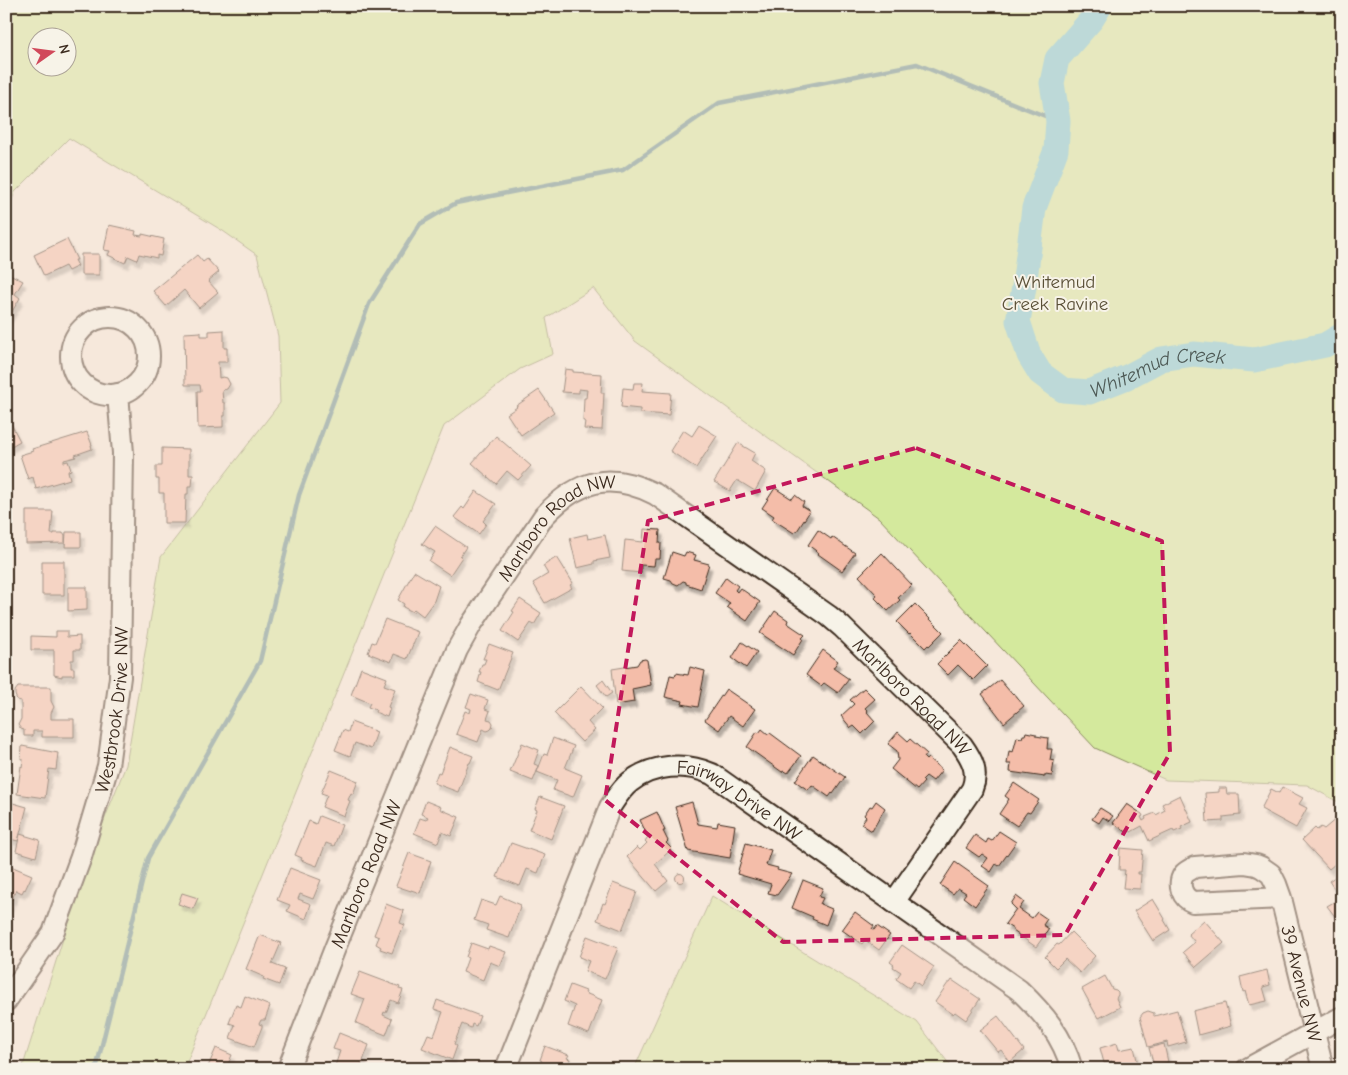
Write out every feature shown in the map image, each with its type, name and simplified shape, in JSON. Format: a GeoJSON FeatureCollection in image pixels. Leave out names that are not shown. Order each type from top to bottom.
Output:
{"type":"FeatureCollection","features":[{"type":"Feature","properties":{"kind":"street","name":"Westbrook Drive NW"},"geometry":{"type":"LineString","coordinates":[[6,1002],[53,932],[81,857],[108,766],[120,677],[123,453],[118,394]]}},
{"type":"Feature","properties":{"kind":"street","name":"Marlboro Road NW"},"geometry":{"type":"LineString","coordinates":[[288,1069],[456,650],[544,516],[567,496],[588,485],[599,482],[619,481],[634,484],[655,494],[829,616],[967,752],[972,760],[976,775],[975,783],[894,902]]}},
{"type":"Feature","properties":{"kind":"street","name":"Fairway Drive NW"},"geometry":{"type":"LineString","coordinates":[[506,1069],[610,807],[619,793],[629,783],[650,771],[674,766],[694,767],[712,774],[1019,990],[1050,1022],[1064,1047],[1072,1069]]}},
{"type":"Feature","properties":{"kind":"street","name":"39 Avenue NW"},"geometry":{"type":"LineString","coordinates":[[1281,898],[1323,1069]]}},
{"type":"Feature","properties":{"kind":"street"},"geometry":{"type":"LineString","coordinates":[[1247,1069],[1342,1017]]}},
{"type":"Feature","properties":{"kind":"highlighted area"},"geometry":{"type":"Polygon","coordinates":[[[916,448],[1162,541],[1170,753],[1065,935],[783,942],[605,800],[648,521],[916,448]]]}},
{"type":"Feature","properties":{"kind":"green space","name":"Whitemud Creek Ravine"},"geometry":{"type":"Polygon","coordinates":[[[6,6],[1342,6],[1342,804],[1307,785],[1166,780],[1095,748],[879,518],[635,341],[593,288],[546,318],[553,354],[520,369],[444,426],[184,1069],[22,1069],[86,866],[126,765],[161,557],[280,403],[278,336],[257,255],[223,231],[69,138],[15,192],[6,215],[6,6]]]}},
{"type":"Feature","properties":{"kind":"green space"},"geometry":{"type":"Polygon","coordinates":[[[712,896],[917,1022],[953,1069],[634,1069],[712,896]]]}},
{"type":"Feature","properties":{"kind":"building"},"geometry":{"type":"Polygon","coordinates":[[[109,225],[136,231],[135,235],[142,236],[142,234],[164,239],[161,256],[157,255],[157,258],[139,254],[137,260],[128,256],[125,263],[108,255],[110,251],[104,250],[109,225]]]}},
{"type":"Feature","properties":{"kind":"building"},"geometry":{"type":"Polygon","coordinates":[[[67,239],[78,266],[68,271],[65,266],[44,276],[34,255],[67,239]]]}},
{"type":"Feature","properties":{"kind":"building"},"geometry":{"type":"Polygon","coordinates":[[[81,254],[99,254],[99,275],[81,275],[81,254]]]}},
{"type":"Feature","properties":{"kind":"building"},"geometry":{"type":"Polygon","coordinates":[[[197,255],[203,262],[207,259],[219,272],[208,281],[218,292],[199,308],[184,290],[166,306],[153,291],[197,255]]]}},
{"type":"Feature","properties":{"kind":"building"},"geometry":{"type":"Polygon","coordinates":[[[6,272],[23,281],[15,294],[20,298],[7,320],[6,319],[6,272]]]}},
{"type":"Feature","properties":{"kind":"building"},"geometry":{"type":"Polygon","coordinates":[[[224,330],[224,348],[227,348],[227,362],[218,362],[219,378],[227,378],[230,384],[227,389],[222,390],[223,403],[225,403],[223,427],[198,428],[197,391],[201,391],[200,385],[185,385],[184,333],[201,332],[201,336],[209,336],[209,331],[224,330]]]}},
{"type":"Feature","properties":{"kind":"building"},"geometry":{"type":"Polygon","coordinates":[[[565,369],[573,370],[573,372],[602,374],[601,393],[604,393],[602,430],[584,429],[584,398],[586,398],[587,390],[579,389],[579,393],[562,392],[565,369]]]}},
{"type":"Feature","properties":{"kind":"building"},"geometry":{"type":"Polygon","coordinates":[[[634,383],[643,383],[642,391],[671,393],[669,415],[640,413],[640,409],[621,407],[623,388],[633,389],[634,383]]]}},
{"type":"Feature","properties":{"kind":"building"},"geometry":{"type":"Polygon","coordinates":[[[539,390],[554,412],[521,435],[507,414],[539,390]]]}},
{"type":"Feature","properties":{"kind":"building"},"geometry":{"type":"Polygon","coordinates":[[[6,414],[20,441],[6,449],[6,414]]]}},
{"type":"Feature","properties":{"kind":"building"},"geometry":{"type":"Polygon","coordinates":[[[699,425],[717,436],[696,468],[670,451],[683,430],[692,436],[699,425]]]}},
{"type":"Feature","properties":{"kind":"building"},"geometry":{"type":"Polygon","coordinates":[[[87,432],[92,449],[75,455],[76,457],[64,460],[64,462],[68,461],[71,470],[68,471],[70,479],[36,489],[33,477],[28,479],[20,455],[33,451],[32,449],[87,432]]]}},
{"type":"Feature","properties":{"kind":"building"},"geometry":{"type":"Polygon","coordinates":[[[496,436],[531,466],[518,480],[507,471],[496,484],[472,463],[496,436]]]}},
{"type":"Feature","properties":{"kind":"building"},"geometry":{"type":"Polygon","coordinates":[[[738,443],[755,453],[751,461],[766,471],[755,491],[737,480],[730,491],[714,482],[738,443]]]}},
{"type":"Feature","properties":{"kind":"building"},"geometry":{"type":"Polygon","coordinates":[[[162,448],[189,449],[189,475],[193,475],[192,486],[188,486],[188,494],[186,494],[185,523],[164,523],[164,493],[159,493],[159,479],[156,479],[156,466],[162,466],[162,448]]]}},
{"type":"Feature","properties":{"kind":"building"},"geometry":{"type":"Polygon","coordinates":[[[775,488],[792,499],[795,495],[804,502],[802,506],[810,511],[794,533],[772,519],[774,516],[762,508],[775,488]]]}},
{"type":"Feature","properties":{"kind":"building"},"geometry":{"type":"Polygon","coordinates":[[[476,491],[496,504],[483,521],[486,524],[479,534],[454,517],[462,507],[464,509],[476,491]]]}},
{"type":"Feature","properties":{"kind":"building"},"geometry":{"type":"Polygon","coordinates":[[[26,511],[53,511],[51,534],[65,534],[65,543],[26,544],[26,511]]]}},
{"type":"Feature","properties":{"kind":"building"},"geometry":{"type":"Polygon","coordinates":[[[435,526],[466,547],[450,575],[429,561],[435,552],[422,544],[435,526]]]}},
{"type":"Feature","properties":{"kind":"building"},"geometry":{"type":"Polygon","coordinates":[[[644,529],[660,530],[660,559],[655,559],[654,566],[641,565],[641,573],[622,571],[625,540],[643,542],[644,529]]]}},
{"type":"Feature","properties":{"kind":"building"},"geometry":{"type":"Polygon","coordinates":[[[818,530],[855,553],[842,571],[808,545],[818,530]]]}},
{"type":"Feature","properties":{"kind":"building"},"geometry":{"type":"Polygon","coordinates":[[[66,532],[81,532],[81,547],[65,547],[66,532]]]}},
{"type":"Feature","properties":{"kind":"building"},"geometry":{"type":"Polygon","coordinates":[[[587,534],[588,539],[605,535],[610,558],[594,561],[594,564],[577,568],[570,538],[587,534]]]}},
{"type":"Feature","properties":{"kind":"building"},"geometry":{"type":"Polygon","coordinates":[[[672,552],[684,556],[686,552],[696,555],[694,560],[709,564],[701,589],[686,584],[683,581],[678,585],[664,578],[672,552]]]}},
{"type":"Feature","properties":{"kind":"building"},"geometry":{"type":"Polygon","coordinates":[[[882,553],[912,585],[888,611],[875,598],[877,595],[859,576],[882,553]]]}},
{"type":"Feature","properties":{"kind":"building"},"geometry":{"type":"Polygon","coordinates":[[[557,557],[573,583],[570,585],[572,588],[545,603],[533,583],[548,574],[543,566],[557,557]]]}},
{"type":"Feature","properties":{"kind":"building"},"geometry":{"type":"Polygon","coordinates":[[[42,561],[64,561],[64,595],[42,595],[42,561]]]}},
{"type":"Feature","properties":{"kind":"building"},"geometry":{"type":"Polygon","coordinates":[[[414,571],[439,586],[434,601],[423,616],[414,609],[413,612],[403,607],[404,604],[398,600],[414,571]]]}},
{"type":"Feature","properties":{"kind":"building"},"geometry":{"type":"Polygon","coordinates":[[[726,577],[738,586],[735,590],[737,592],[740,588],[760,602],[747,621],[727,607],[730,603],[715,593],[726,577]]]}},
{"type":"Feature","properties":{"kind":"building"},"geometry":{"type":"Polygon","coordinates":[[[68,587],[87,587],[87,610],[68,611],[68,587]]]}},
{"type":"Feature","properties":{"kind":"building"},"geometry":{"type":"Polygon","coordinates":[[[520,599],[541,613],[534,625],[531,623],[518,642],[502,631],[520,599]]]}},
{"type":"Feature","properties":{"kind":"building"},"geometry":{"type":"Polygon","coordinates":[[[915,604],[943,632],[925,648],[897,622],[915,604]]]}},
{"type":"Feature","properties":{"kind":"building"},"geometry":{"type":"Polygon","coordinates":[[[775,611],[788,620],[787,623],[805,635],[793,655],[760,633],[775,611]]]}},
{"type":"Feature","properties":{"kind":"building"},"geometry":{"type":"Polygon","coordinates":[[[385,619],[418,632],[407,659],[394,654],[391,662],[368,653],[372,642],[375,643],[385,619]]]}},
{"type":"Feature","properties":{"kind":"building"},"geometry":{"type":"Polygon","coordinates":[[[56,631],[67,631],[67,637],[80,636],[80,650],[74,650],[74,660],[71,660],[71,668],[74,668],[74,675],[62,675],[62,677],[54,675],[54,650],[31,650],[31,636],[56,637],[56,631]]]}},
{"type":"Feature","properties":{"kind":"building"},"geometry":{"type":"Polygon","coordinates":[[[961,640],[987,666],[973,680],[958,665],[948,675],[937,664],[961,640]]]}},
{"type":"Feature","properties":{"kind":"building"},"geometry":{"type":"Polygon","coordinates":[[[742,642],[757,652],[746,668],[732,658],[742,642]]]}},
{"type":"Feature","properties":{"kind":"building"},"geometry":{"type":"Polygon","coordinates":[[[489,644],[513,653],[498,690],[478,682],[481,672],[479,672],[486,659],[483,659],[489,644]]]}},
{"type":"Feature","properties":{"kind":"building"},"geometry":{"type":"Polygon","coordinates":[[[823,650],[838,661],[833,668],[849,679],[838,693],[824,683],[821,686],[806,675],[823,650]]]}},
{"type":"Feature","properties":{"kind":"building"},"geometry":{"type":"Polygon","coordinates":[[[640,660],[647,660],[651,685],[632,689],[634,702],[616,705],[612,669],[637,665],[640,660]]]}},
{"type":"Feature","properties":{"kind":"building"},"geometry":{"type":"Polygon","coordinates":[[[690,667],[705,671],[698,707],[682,704],[683,701],[665,697],[670,675],[675,676],[676,673],[688,675],[690,667]]]}},
{"type":"Feature","properties":{"kind":"building"},"geometry":{"type":"Polygon","coordinates":[[[361,668],[387,678],[384,685],[395,689],[388,707],[390,708],[387,717],[368,707],[370,703],[351,695],[361,668]]]}},
{"type":"Feature","properties":{"kind":"building"},"geometry":{"type":"Polygon","coordinates":[[[603,680],[612,693],[606,697],[597,685],[603,680]]]}},
{"type":"Feature","properties":{"kind":"building"},"geometry":{"type":"Polygon","coordinates":[[[1000,680],[1024,706],[1004,723],[982,694],[1000,680]]]}},
{"type":"Feature","properties":{"kind":"building"},"geometry":{"type":"Polygon","coordinates":[[[581,686],[602,708],[588,722],[595,730],[582,742],[554,713],[581,686]]]}},
{"type":"Feature","properties":{"kind":"building"},"geometry":{"type":"Polygon","coordinates":[[[18,687],[51,687],[51,701],[54,707],[51,719],[74,719],[74,737],[42,737],[42,731],[33,731],[33,736],[24,736],[24,730],[18,725],[21,719],[21,701],[17,700],[15,691],[18,687]]]}},
{"type":"Feature","properties":{"kind":"building"},"geometry":{"type":"Polygon","coordinates":[[[864,688],[875,699],[865,708],[875,721],[862,734],[854,726],[851,728],[841,716],[854,704],[850,700],[864,688]]]}},
{"type":"Feature","properties":{"kind":"building"},"geometry":{"type":"Polygon","coordinates":[[[726,689],[755,709],[743,726],[729,716],[719,730],[705,720],[726,689]]]}},
{"type":"Feature","properties":{"kind":"building"},"geometry":{"type":"Polygon","coordinates":[[[471,694],[488,700],[485,709],[490,711],[487,719],[493,723],[490,730],[483,729],[478,742],[456,734],[465,711],[470,713],[471,709],[466,707],[471,694]]]}},
{"type":"Feature","properties":{"kind":"building"},"geometry":{"type":"Polygon","coordinates":[[[351,722],[377,732],[371,749],[355,743],[350,756],[335,750],[343,730],[348,732],[351,722]]]}},
{"type":"Feature","properties":{"kind":"building"},"geometry":{"type":"Polygon","coordinates":[[[762,729],[801,756],[788,773],[783,770],[782,772],[747,747],[757,732],[759,733],[762,729]]]}},
{"type":"Feature","properties":{"kind":"building"},"geometry":{"type":"Polygon","coordinates":[[[898,732],[908,741],[910,739],[927,754],[924,758],[926,760],[928,758],[942,770],[933,781],[926,776],[922,780],[924,782],[917,790],[891,769],[898,760],[897,751],[888,744],[898,732]]]}},
{"type":"Feature","properties":{"kind":"building"},"geometry":{"type":"Polygon","coordinates":[[[1026,732],[1048,738],[1047,749],[1052,749],[1050,760],[1054,761],[1052,776],[1045,775],[1045,777],[1010,772],[1011,764],[1007,764],[1009,751],[1013,752],[1017,737],[1022,738],[1026,732]]]}},
{"type":"Feature","properties":{"kind":"building"},"geometry":{"type":"Polygon","coordinates":[[[553,738],[574,746],[565,768],[582,775],[573,797],[553,790],[557,780],[537,772],[544,754],[547,755],[553,738]]]}},
{"type":"Feature","properties":{"kind":"building"},"geometry":{"type":"Polygon","coordinates":[[[522,743],[539,750],[534,764],[539,766],[533,781],[510,772],[522,743]]]}},
{"type":"Feature","properties":{"kind":"building"},"geometry":{"type":"Polygon","coordinates":[[[22,746],[58,753],[56,770],[49,769],[45,798],[17,794],[23,759],[21,759],[22,746]]]}},
{"type":"Feature","properties":{"kind":"building"},"geometry":{"type":"Polygon","coordinates":[[[450,747],[473,756],[458,792],[434,783],[450,747]]]}},
{"type":"Feature","properties":{"kind":"building"},"geometry":{"type":"Polygon","coordinates":[[[813,755],[845,777],[829,797],[812,785],[808,790],[795,781],[813,755]]]}},
{"type":"Feature","properties":{"kind":"building"},"geometry":{"type":"Polygon","coordinates":[[[331,770],[358,781],[353,794],[351,793],[348,800],[350,801],[344,816],[322,807],[327,795],[321,793],[331,770]]]}},
{"type":"Feature","properties":{"kind":"building"},"geometry":{"type":"Polygon","coordinates":[[[1014,783],[1039,800],[1030,813],[1027,812],[1017,826],[999,814],[1009,799],[1005,796],[1014,783]]]}},
{"type":"Feature","properties":{"kind":"building"},"geometry":{"type":"Polygon","coordinates":[[[1282,787],[1303,798],[1299,804],[1307,808],[1296,828],[1261,809],[1271,789],[1279,793],[1282,787]]]}},
{"type":"Feature","properties":{"kind":"building"},"geometry":{"type":"Polygon","coordinates":[[[1219,788],[1226,788],[1227,794],[1239,794],[1240,815],[1223,817],[1223,821],[1207,822],[1205,793],[1219,792],[1219,788]]]}},
{"type":"Feature","properties":{"kind":"building"},"geometry":{"type":"Polygon","coordinates":[[[1180,795],[1192,822],[1181,827],[1182,829],[1174,832],[1173,830],[1149,841],[1142,826],[1131,832],[1129,830],[1128,833],[1113,823],[1127,804],[1142,814],[1143,821],[1146,819],[1145,817],[1155,813],[1156,815],[1165,810],[1162,804],[1180,795]]]}},
{"type":"Feature","properties":{"kind":"building"},"geometry":{"type":"Polygon","coordinates":[[[540,797],[564,806],[551,839],[529,830],[540,797]]]}},
{"type":"Feature","properties":{"kind":"building"},"geometry":{"type":"Polygon","coordinates":[[[6,801],[27,807],[18,841],[6,838],[6,801]]]}},
{"type":"Feature","properties":{"kind":"building"},"geometry":{"type":"Polygon","coordinates":[[[426,801],[459,817],[451,836],[442,832],[438,843],[414,833],[420,818],[426,820],[428,817],[421,814],[426,801]]]}},
{"type":"Feature","properties":{"kind":"building"},"geometry":{"type":"Polygon","coordinates":[[[876,801],[885,808],[872,831],[861,824],[866,817],[864,815],[876,801]]]}},
{"type":"Feature","properties":{"kind":"building"},"geometry":{"type":"Polygon","coordinates":[[[692,802],[698,824],[717,827],[718,822],[735,825],[730,858],[688,851],[675,807],[692,802]]]}},
{"type":"Feature","properties":{"kind":"building"},"geometry":{"type":"Polygon","coordinates":[[[1100,808],[1113,816],[1109,821],[1103,817],[1099,823],[1092,819],[1100,808]]]}},
{"type":"Feature","properties":{"kind":"building"},"geometry":{"type":"Polygon","coordinates":[[[657,812],[668,841],[666,843],[672,849],[655,864],[668,881],[656,891],[627,857],[637,847],[640,850],[647,843],[645,841],[648,837],[640,820],[657,812]]]}},
{"type":"Feature","properties":{"kind":"building"},"geometry":{"type":"Polygon","coordinates":[[[319,816],[342,825],[334,846],[326,843],[317,866],[301,860],[302,858],[295,855],[309,821],[316,824],[319,816]]]}},
{"type":"Feature","properties":{"kind":"building"},"geometry":{"type":"Polygon","coordinates":[[[1337,818],[1342,824],[1342,858],[1329,869],[1302,840],[1315,828],[1317,830],[1321,827],[1324,829],[1337,818]]]}},
{"type":"Feature","properties":{"kind":"building"},"geometry":{"type":"Polygon","coordinates":[[[999,831],[1016,842],[999,866],[996,864],[991,872],[982,866],[988,858],[982,854],[979,857],[966,848],[975,835],[986,843],[988,839],[992,841],[999,831]]]}},
{"type":"Feature","properties":{"kind":"building"},"geometry":{"type":"Polygon","coordinates":[[[20,834],[40,840],[36,857],[16,851],[20,834]]]}},
{"type":"Feature","properties":{"kind":"building"},"geometry":{"type":"Polygon","coordinates":[[[511,843],[545,855],[538,873],[527,869],[520,886],[497,877],[511,843]]]}},
{"type":"Feature","properties":{"kind":"building"},"geometry":{"type":"Polygon","coordinates":[[[746,843],[771,850],[766,865],[792,874],[777,895],[768,893],[771,884],[737,874],[746,843]]]}},
{"type":"Feature","properties":{"kind":"building"},"geometry":{"type":"Polygon","coordinates":[[[1120,848],[1143,850],[1141,872],[1138,872],[1138,874],[1141,874],[1140,889],[1123,888],[1125,870],[1119,870],[1120,848]]]}},
{"type":"Feature","properties":{"kind":"building"},"geometry":{"type":"Polygon","coordinates":[[[409,853],[431,861],[420,893],[396,886],[409,853]]]}},
{"type":"Feature","properties":{"kind":"building"},"geometry":{"type":"Polygon","coordinates":[[[955,862],[989,886],[975,906],[963,897],[966,893],[958,888],[953,894],[940,885],[955,862]]]}},
{"type":"Feature","properties":{"kind":"building"},"geometry":{"type":"Polygon","coordinates":[[[13,867],[32,875],[25,890],[22,893],[16,890],[12,900],[6,898],[6,868],[12,871],[13,867]]]}},
{"type":"Feature","properties":{"kind":"building"},"geometry":{"type":"Polygon","coordinates":[[[290,868],[321,880],[313,899],[300,894],[298,899],[311,904],[306,919],[287,911],[290,905],[277,900],[290,868]]]}},
{"type":"Feature","properties":{"kind":"building"},"geometry":{"type":"Polygon","coordinates":[[[1342,872],[1342,915],[1337,919],[1327,906],[1339,899],[1329,881],[1342,872]]]}},
{"type":"Feature","properties":{"kind":"building"},"geometry":{"type":"Polygon","coordinates":[[[680,874],[684,878],[680,882],[676,878],[680,874]]]}},
{"type":"Feature","properties":{"kind":"building"},"geometry":{"type":"Polygon","coordinates":[[[803,880],[823,888],[819,897],[823,898],[820,904],[832,909],[826,925],[792,908],[803,880]]]}},
{"type":"Feature","properties":{"kind":"building"},"geometry":{"type":"Polygon","coordinates":[[[613,883],[637,892],[622,930],[597,920],[613,883]]]}},
{"type":"Feature","properties":{"kind":"building"},"geometry":{"type":"Polygon","coordinates":[[[182,893],[198,898],[193,909],[178,904],[182,893]]]}},
{"type":"Feature","properties":{"kind":"building"},"geometry":{"type":"Polygon","coordinates":[[[500,896],[521,905],[509,938],[486,930],[488,925],[474,920],[481,900],[496,905],[500,896]]]}},
{"type":"Feature","properties":{"kind":"building"},"geometry":{"type":"Polygon","coordinates":[[[1016,896],[1024,902],[1019,909],[1032,918],[1037,912],[1047,919],[1043,925],[1049,929],[1036,947],[1005,924],[1016,909],[1011,904],[1016,896]]]}},
{"type":"Feature","properties":{"kind":"building"},"geometry":{"type":"Polygon","coordinates":[[[1153,899],[1170,930],[1153,941],[1134,911],[1153,899]]]}},
{"type":"Feature","properties":{"kind":"building"},"geometry":{"type":"Polygon","coordinates":[[[6,901],[11,902],[6,912],[6,901]]]}},
{"type":"Feature","properties":{"kind":"building"},"geometry":{"type":"Polygon","coordinates":[[[386,904],[404,911],[400,923],[405,925],[401,930],[392,953],[380,949],[381,947],[376,944],[379,937],[374,935],[386,904]]]}},
{"type":"Feature","properties":{"kind":"building"},"geometry":{"type":"Polygon","coordinates":[[[855,912],[874,926],[872,929],[874,930],[877,926],[890,935],[879,950],[865,940],[862,944],[842,930],[855,912]]]}},
{"type":"Feature","properties":{"kind":"building"},"geometry":{"type":"Polygon","coordinates":[[[1204,920],[1224,943],[1196,967],[1183,952],[1195,942],[1188,934],[1204,920]]]}},
{"type":"Feature","properties":{"kind":"building"},"geometry":{"type":"Polygon","coordinates":[[[1071,932],[1095,956],[1080,973],[1065,959],[1056,968],[1045,957],[1071,932]]]}},
{"type":"Feature","properties":{"kind":"building"},"geometry":{"type":"Polygon","coordinates":[[[260,935],[281,943],[272,964],[285,969],[279,985],[263,979],[264,977],[246,969],[260,935]]]}},
{"type":"Feature","properties":{"kind":"building"},"geometry":{"type":"Polygon","coordinates":[[[587,936],[618,948],[605,979],[585,971],[589,961],[579,957],[587,936]]]}},
{"type":"Feature","properties":{"kind":"building"},"geometry":{"type":"Polygon","coordinates":[[[471,943],[488,949],[489,946],[506,952],[500,966],[490,962],[483,980],[463,972],[471,943]]]}},
{"type":"Feature","properties":{"kind":"building"},"geometry":{"type":"Polygon","coordinates":[[[902,945],[934,967],[921,986],[914,981],[909,988],[896,979],[901,972],[893,967],[894,965],[890,962],[902,945]]]}},
{"type":"Feature","properties":{"kind":"building"},"geometry":{"type":"Polygon","coordinates":[[[1267,970],[1270,985],[1263,987],[1267,1001],[1249,1005],[1245,991],[1243,992],[1240,977],[1267,970]]]}},
{"type":"Feature","properties":{"kind":"building"},"geometry":{"type":"Polygon","coordinates":[[[360,972],[400,987],[399,989],[403,990],[398,1003],[391,1000],[386,1013],[384,1012],[383,1015],[392,1019],[386,1035],[356,1023],[365,999],[351,994],[360,972]]]}},
{"type":"Feature","properties":{"kind":"building"},"geometry":{"type":"Polygon","coordinates":[[[1105,976],[1112,989],[1118,992],[1116,998],[1120,1007],[1098,1018],[1082,989],[1105,976]]]}},
{"type":"Feature","properties":{"kind":"building"},"geometry":{"type":"Polygon","coordinates":[[[952,980],[980,999],[966,1020],[935,1002],[952,980]]]}},
{"type":"Feature","properties":{"kind":"building"},"geometry":{"type":"Polygon","coordinates":[[[570,985],[602,1000],[589,1034],[568,1026],[575,1006],[564,1001],[570,985]]]}},
{"type":"Feature","properties":{"kind":"building"},"geometry":{"type":"Polygon","coordinates":[[[245,996],[270,1006],[265,1020],[261,1020],[259,1024],[262,1027],[254,1047],[230,1038],[235,1025],[229,1023],[236,1005],[241,1007],[245,996]]]}},
{"type":"Feature","properties":{"kind":"building"},"geometry":{"type":"Polygon","coordinates":[[[437,1000],[480,1016],[476,1026],[472,1024],[471,1028],[462,1024],[454,1044],[457,1046],[452,1060],[422,1048],[428,1034],[434,1036],[443,1012],[434,1009],[437,1000]]]}},
{"type":"Feature","properties":{"kind":"building"},"geometry":{"type":"Polygon","coordinates":[[[1225,1003],[1231,1026],[1198,1035],[1193,1011],[1225,1003]]]}},
{"type":"Feature","properties":{"kind":"building"},"geometry":{"type":"Polygon","coordinates":[[[1177,1010],[1186,1042],[1168,1047],[1167,1042],[1148,1047],[1140,1017],[1143,1013],[1148,1011],[1154,1013],[1154,1016],[1177,1010]]]}},
{"type":"Feature","properties":{"kind":"building"},"geometry":{"type":"Polygon","coordinates":[[[998,1016],[1024,1050],[1010,1062],[1001,1050],[998,1052],[980,1030],[998,1016]]]}},
{"type":"Feature","properties":{"kind":"building"},"geometry":{"type":"Polygon","coordinates":[[[339,1033],[369,1045],[360,1069],[334,1069],[340,1051],[333,1049],[339,1033]]]}},
{"type":"Feature","properties":{"kind":"building"},"geometry":{"type":"Polygon","coordinates":[[[1117,1043],[1119,1050],[1134,1047],[1139,1069],[1114,1069],[1112,1061],[1104,1063],[1100,1048],[1117,1043]]]}},
{"type":"Feature","properties":{"kind":"building"},"geometry":{"type":"Polygon","coordinates":[[[1164,1044],[1168,1062],[1154,1066],[1149,1048],[1164,1044]]]}},
{"type":"Feature","properties":{"kind":"building"},"geometry":{"type":"Polygon","coordinates":[[[545,1046],[569,1055],[567,1058],[570,1059],[567,1068],[539,1069],[545,1046]]]}},
{"type":"Feature","properties":{"kind":"building"},"geometry":{"type":"Polygon","coordinates":[[[216,1048],[232,1055],[226,1069],[207,1069],[216,1048]]]}},
{"type":"Feature","properties":{"kind":"waterway","name":"Whitemud Creek"},"geometry":{"type":"LineString","coordinates":[[1100,6],[1092,19],[1057,59],[1052,83],[1058,121],[1056,150],[1034,208],[1018,321],[1029,355],[1040,373],[1063,390],[1089,392],[1127,377],[1161,359],[1194,354],[1254,360],[1325,345],[1342,335]]}},
{"type":"Feature","properties":{"kind":"waterway"},"geometry":{"type":"LineString","coordinates":[[96,1069],[148,858],[260,661],[299,495],[369,304],[420,224],[456,203],[623,170],[719,103],[917,64],[1058,121]]}}]}
